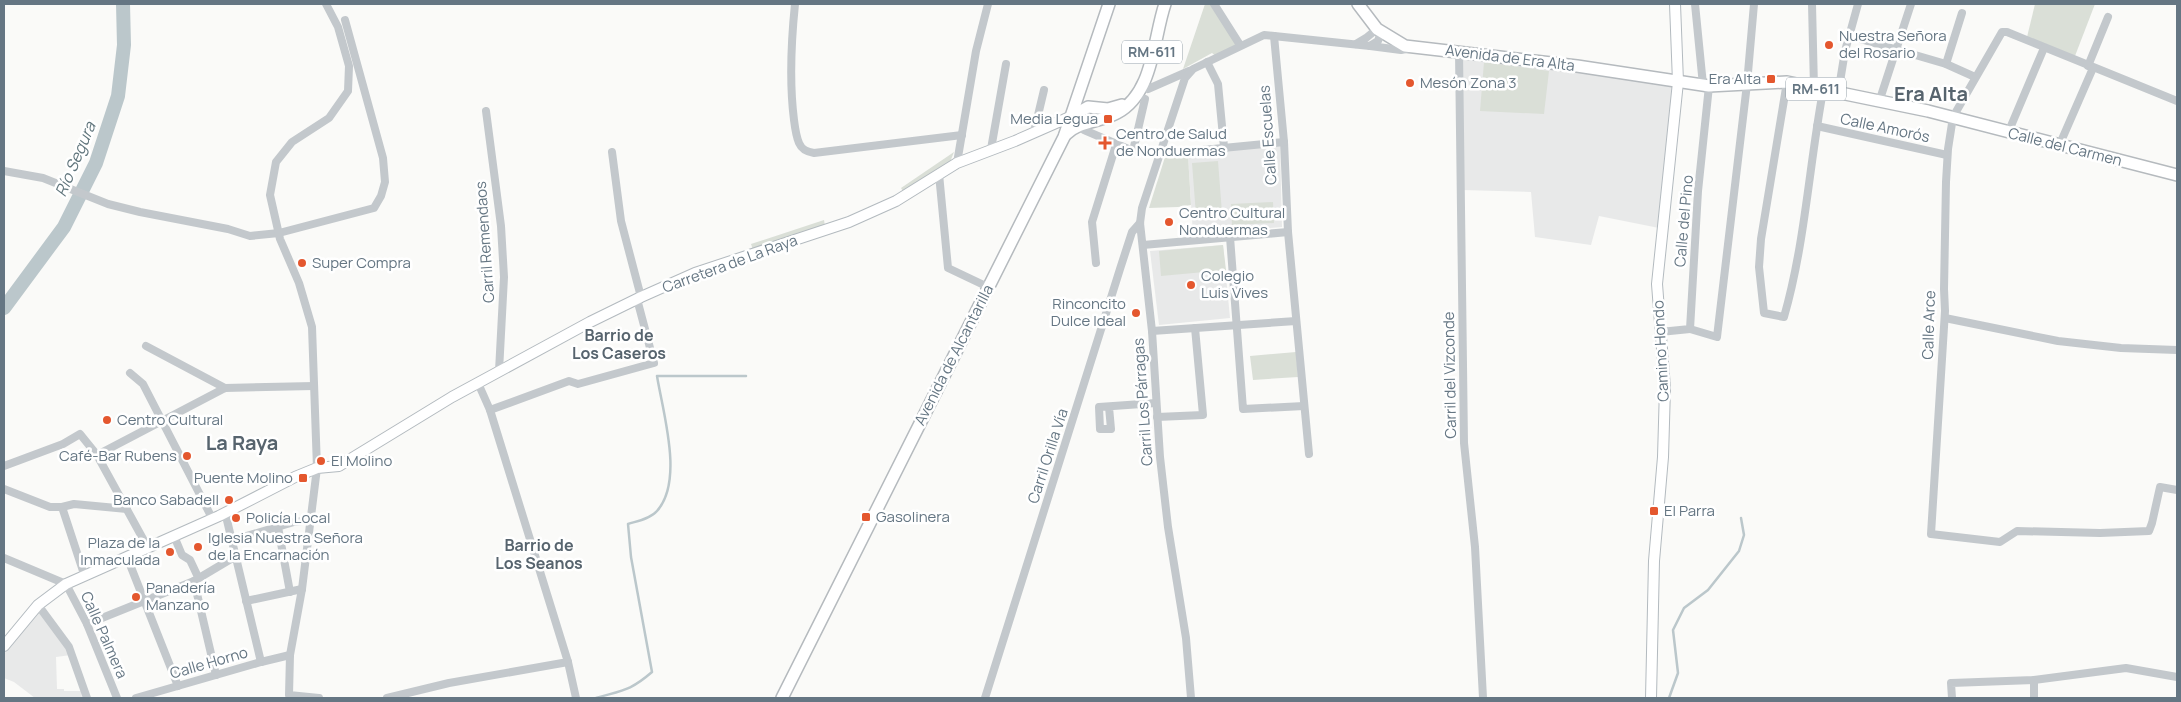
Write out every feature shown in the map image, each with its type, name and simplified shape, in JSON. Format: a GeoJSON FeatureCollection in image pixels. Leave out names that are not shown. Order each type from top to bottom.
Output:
{"type":"FeatureCollection","features":[{"type":"Feature","properties":{"kind":"main road","name":"Avenida de Alcantarilla"},"geometry":{"type":"LineString","coordinates":[[782,698],[988,287],[1064,137],[1074,121],[1083,85],[1109,4]]}},
{"type":"Feature","properties":{"kind":"main road","name":"RM-611"},"geometry":{"type":"LineString","coordinates":[[1090,121],[1116,114],[1139,99],[1165,4]]}},
{"type":"Feature","properties":{"kind":"main road","name":"Avenida de Era Alta"},"geometry":{"type":"LineString","coordinates":[[1358,4],[1379,31],[1399,44],[1414,48],[1459,52],[1678,82]]}},
{"type":"Feature","properties":{"kind":"main road","name":"Camino Hondo"},"geometry":{"type":"LineString","coordinates":[[1651,698],[1654,561],[1663,457],[1665,388],[1657,284],[1678,82],[1675,4]]}},
{"type":"Feature","properties":{"kind":"main road","name":"RM-611"},"geometry":{"type":"LineString","coordinates":[[1678,82],[1706,85],[1787,82],[1952,117]]}},
{"type":"Feature","properties":{"kind":"main road"},"geometry":{"type":"LineString","coordinates":[[1083,85],[1085,99],[1092,107]]}},
{"type":"Feature","properties":{"kind":"main road"},"geometry":{"type":"LineString","coordinates":[[1074,121],[1092,107],[1113,108],[1139,99]]}},
{"type":"Feature","properties":{"kind":"main road","name":"Calle del Carmen"},"geometry":{"type":"LineString","coordinates":[[1952,117],[2008,133],[2177,175]]}},
{"type":"Feature","properties":{"kind":"main road"},"geometry":{"type":"LineString","coordinates":[[1074,121],[1090,121]]}},
{"type":"Feature","properties":{"kind":"main road","name":"Carretera de La Raya"},"geometry":{"type":"LineString","coordinates":[[4,646],[38,605],[66,584],[84,574],[174,536],[225,512],[271,487],[317,468],[339,466],[478,383],[590,322],[695,273],[849,222],[896,201],[957,163],[1034,132],[1074,121]]}},
{"type":"Feature","properties":{"kind":"street"},"geometry":{"type":"LineString","coordinates":[[320,698],[289,695],[290,655],[302,590],[317,468],[312,327],[299,283],[279,233],[270,195],[276,162],[292,142],[329,118],[348,91],[349,66],[338,27],[326,4]]}},
{"type":"Feature","properties":{"kind":"street"},"geometry":{"type":"LineString","coordinates":[[795,4],[791,43],[793,109],[799,145],[806,151],[814,154],[962,135]]}},
{"type":"Feature","properties":{"kind":"street"},"geometry":{"type":"LineString","coordinates":[[957,163],[976,51],[988,4]]}},
{"type":"Feature","properties":{"kind":"street"},"geometry":{"type":"LineString","coordinates":[[1214,4],[1240,45]]}},
{"type":"Feature","properties":{"kind":"street","name":"Calle del Pino"},"geometry":{"type":"LineString","coordinates":[[1690,329],[1706,85],[1694,4]]}},
{"type":"Feature","properties":{"kind":"street"},"geometry":{"type":"LineString","coordinates":[[1660,332],[1690,329],[1717,337],[1747,84],[1754,4]]}},
{"type":"Feature","properties":{"kind":"street"},"geometry":{"type":"LineString","coordinates":[[1787,82],[1761,239],[1759,267],[1764,313],[1784,317],[1795,279],[1817,126],[1819,89],[1812,4]]}},
{"type":"Feature","properties":{"kind":"street"},"geometry":{"type":"LineString","coordinates":[[1838,94],[1858,4]]}},
{"type":"Feature","properties":{"kind":"street"},"geometry":{"type":"LineString","coordinates":[[1879,102],[1910,4]]}},
{"type":"Feature","properties":{"kind":"street"},"geometry":{"type":"LineString","coordinates":[[1946,64],[1962,13]]}},
{"type":"Feature","properties":{"kind":"street"},"geometry":{"type":"LineString","coordinates":[[2059,146],[2091,67],[2108,17]]}},
{"type":"Feature","properties":{"kind":"street"},"geometry":{"type":"LineString","coordinates":[[4,171],[43,178],[108,204],[228,229],[250,236],[279,233],[374,208],[381,196],[385,182],[384,158],[345,20]]}},
{"type":"Feature","properties":{"kind":"street"},"geometry":{"type":"LineString","coordinates":[[1356,44],[1379,31]]}},
{"type":"Feature","properties":{"kind":"street"},"geometry":{"type":"LineString","coordinates":[[1370,46],[1378,41],[1379,31]]}},
{"type":"Feature","properties":{"kind":"street"},"geometry":{"type":"LineString","coordinates":[[1952,117],[2002,32],[2177,101]]}},
{"type":"Feature","properties":{"kind":"street"},"geometry":{"type":"LineString","coordinates":[[1148,89],[1258,37],[1274,36],[1401,50],[1414,48]]}},
{"type":"Feature","properties":{"kind":"street","name":"Calle Escuelas"},"geometry":{"type":"LineString","coordinates":[[1274,36],[1284,142],[1288,232],[1309,454]]}},
{"type":"Feature","properties":{"kind":"street"},"geometry":{"type":"LineString","coordinates":[[1850,36],[1946,64],[1975,77]]}},
{"type":"Feature","properties":{"kind":"street"},"geometry":{"type":"LineString","coordinates":[[2008,133],[2044,48]]}},
{"type":"Feature","properties":{"kind":"street","name":"Carril del Vizconde"},"geometry":{"type":"LineString","coordinates":[[1459,52],[1464,443],[1475,547],[1483,698]]}},
{"type":"Feature","properties":{"kind":"street"},"geometry":{"type":"LineString","coordinates":[[1207,62],[1218,84],[1224,147]]}},
{"type":"Feature","properties":{"kind":"street"},"geometry":{"type":"LineString","coordinates":[[991,148],[1006,64]]}},
{"type":"Feature","properties":{"kind":"street","name":"Carril Los Párragas"},"geometry":{"type":"LineString","coordinates":[[1191,698],[1186,638],[1168,527],[1157,417],[1152,331],[1140,223],[1142,208],[1185,78],[1193,69]]}},
{"type":"Feature","properties":{"kind":"street"},"geometry":{"type":"LineString","coordinates":[[1034,132],[1044,90]]}},
{"type":"Feature","properties":{"kind":"street"},"geometry":{"type":"LineString","coordinates":[[1074,121],[1084,130],[1133,152],[1139,99]]}},
{"type":"Feature","properties":{"kind":"street"},"geometry":{"type":"LineString","coordinates":[[1090,121],[1096,115],[1092,107]]}},
{"type":"Feature","properties":{"kind":"street","name":"Carril Remendaos"},"geometry":{"type":"LineString","coordinates":[[486,111],[501,226],[504,277],[500,371]]}},
{"type":"Feature","properties":{"kind":"street","name":"Calle Arce"},"geometry":{"type":"LineString","coordinates":[[1952,117],[1947,155],[1944,318],[1931,534],[2000,542],[2016,531],[2100,534],[2148,531],[2152,523],[2160,487],[2177,490]]}},
{"type":"Feature","properties":{"kind":"street","name":"Calle Amorós"},"geometry":{"type":"LineString","coordinates":[[1817,126],[1947,155]]}},
{"type":"Feature","properties":{"kind":"street"},"geometry":{"type":"LineString","coordinates":[[1161,154],[1284,142]]}},
{"type":"Feature","properties":{"kind":"street"},"geometry":{"type":"LineString","coordinates":[[1096,263],[1092,222],[1116,145]]}},
{"type":"Feature","properties":{"kind":"street"},"geometry":{"type":"LineString","coordinates":[[490,410],[569,381],[578,384],[654,363],[620,221],[612,152]]}},
{"type":"Feature","properties":{"kind":"street"},"geometry":{"type":"LineString","coordinates":[[939,174],[948,268],[988,287]]}},
{"type":"Feature","properties":{"kind":"street","name":"Carril Orilla Vía"},"geometry":{"type":"LineString","coordinates":[[985,698],[1132,232],[1140,223]]}},
{"type":"Feature","properties":{"kind":"street"},"geometry":{"type":"LineString","coordinates":[[1143,245],[1288,232]]}},
{"type":"Feature","properties":{"kind":"street"},"geometry":{"type":"LineString","coordinates":[[1230,237],[1243,409],[1304,406]]}},
{"type":"Feature","properties":{"kind":"street"},"geometry":{"type":"LineString","coordinates":[[1944,318],[2058,341],[2121,348],[2177,350]]}},
{"type":"Feature","properties":{"kind":"street"},"geometry":{"type":"LineString","coordinates":[[1152,331],[1296,322]]}},
{"type":"Feature","properties":{"kind":"street"},"geometry":{"type":"LineString","coordinates":[[1157,417],[1203,415],[1195,328]]}},
{"type":"Feature","properties":{"kind":"street"},"geometry":{"type":"LineString","coordinates":[[146,346],[225,388]]}},
{"type":"Feature","properties":{"kind":"street"},"geometry":{"type":"LineString","coordinates":[[130,373],[143,384],[212,518]]}},
{"type":"Feature","properties":{"kind":"street"},"geometry":{"type":"LineString","coordinates":[[478,383],[490,410],[568,662],[576,698]]}},
{"type":"Feature","properties":{"kind":"street"},"geometry":{"type":"LineString","coordinates":[[96,455],[225,388],[314,386]]}},
{"type":"Feature","properties":{"kind":"street"},"geometry":{"type":"LineString","coordinates":[[1109,407],[1156,403]]}},
{"type":"Feature","properties":{"kind":"street"},"geometry":{"type":"LineString","coordinates":[[4,466],[62,444],[80,434],[96,455],[148,548]]}},
{"type":"Feature","properties":{"kind":"street"},"geometry":{"type":"LineString","coordinates":[[4,489],[50,506],[62,507],[74,504],[127,509]]}},
{"type":"Feature","properties":{"kind":"street"},"geometry":{"type":"LineString","coordinates":[[62,507],[84,574]]}},
{"type":"Feature","properties":{"kind":"street"},"geometry":{"type":"LineString","coordinates":[[225,512],[261,662]]}},
{"type":"Feature","properties":{"kind":"street"},"geometry":{"type":"LineString","coordinates":[[233,540],[294,522],[312,520]]}},
{"type":"Feature","properties":{"kind":"street"},"geometry":{"type":"LineString","coordinates":[[278,527],[290,592]]}},
{"type":"Feature","properties":{"kind":"street"},"geometry":{"type":"LineString","coordinates":[[174,536],[182,555],[190,560],[196,579],[216,675]]}},
{"type":"Feature","properties":{"kind":"street"},"geometry":{"type":"LineString","coordinates":[[87,624],[196,579],[236,556]]}},
{"type":"Feature","properties":{"kind":"street"},"geometry":{"type":"LineString","coordinates":[[127,557],[178,686]]}},
{"type":"Feature","properties":{"kind":"street"},"geometry":{"type":"LineString","coordinates":[[4,558],[66,584]]}},
{"type":"Feature","properties":{"kind":"street","name":"Calle Palmera"},"geometry":{"type":"LineString","coordinates":[[66,584],[87,624],[117,698]]}},
{"type":"Feature","properties":{"kind":"street"},"geometry":{"type":"LineString","coordinates":[[246,601],[302,590]]}},
{"type":"Feature","properties":{"kind":"street"},"geometry":{"type":"LineString","coordinates":[[38,605],[69,647],[87,698]]}},
{"type":"Feature","properties":{"kind":"street","name":"Calle Horno"},"geometry":{"type":"LineString","coordinates":[[136,698],[290,655]]}},
{"type":"Feature","properties":{"kind":"street"},"geometry":{"type":"LineString","coordinates":[[387,698],[449,683],[568,662]]}},
{"type":"Feature","properties":{"kind":"street"},"geometry":{"type":"LineString","coordinates":[[1952,698],[1951,683],[2034,680],[2126,668],[2177,676]]}},
{"type":"Feature","properties":{"kind":"street"},"geometry":{"type":"LineString","coordinates":[[2034,680],[2034,698]]}},
{"type":"Feature","properties":{"kind":"shaded area"},"geometry":{"type":"Polygon","coordinates":[[[1205,4],[1214,4],[1240,45],[1217,57],[1212,53],[1183,69],[1205,4]]]}},
{"type":"Feature","properties":{"kind":"shaded area"},"geometry":{"type":"Polygon","coordinates":[[[2035,4],[2095,4],[2075,56],[2027,37],[2035,4]]]}},
{"type":"Feature","properties":{"kind":"shaded area"},"geometry":{"type":"Polygon","coordinates":[[[1461,52],[1678,82],[1664,229],[1599,216],[1591,245],[1535,237],[1531,192],[1462,190],[1461,52]]]}},
{"type":"Feature","properties":{"kind":"shaded area"},"geometry":{"type":"Polygon","coordinates":[[[1484,62],[1549,71],[1544,114],[1480,111],[1484,62]]]}},
{"type":"Feature","properties":{"kind":"shaded area"},"geometry":{"type":"Polygon","coordinates":[[[1280,145],[1282,227],[1193,235],[1188,155],[1280,145]]]}},
{"type":"Feature","properties":{"kind":"shaded area"},"geometry":{"type":"Polygon","coordinates":[[[954,152],[950,162],[904,193],[901,188],[954,152]]]}},
{"type":"Feature","properties":{"kind":"shaded area"},"geometry":{"type":"Polygon","coordinates":[[[1188,155],[1191,205],[1149,208],[1165,157],[1188,155]]]}},
{"type":"Feature","properties":{"kind":"shaded area"},"geometry":{"type":"Polygon","coordinates":[[[1218,161],[1222,213],[1196,215],[1192,163],[1218,161]]]}},
{"type":"Feature","properties":{"kind":"shaded area"},"geometry":{"type":"Polygon","coordinates":[[[1273,202],[1274,223],[1232,225],[1231,204],[1273,202]]]}},
{"type":"Feature","properties":{"kind":"shaded area"},"geometry":{"type":"Polygon","coordinates":[[[824,220],[825,226],[753,250],[751,244],[824,220]]]}},
{"type":"Feature","properties":{"kind":"shaded area","name":"Colegio Luis Vives"},"geometry":{"type":"Polygon","coordinates":[[[1223,245],[1230,318],[1159,325],[1150,251],[1223,245]]]}},
{"type":"Feature","properties":{"kind":"shaded area"},"geometry":{"type":"Polygon","coordinates":[[[1223,245],[1226,270],[1161,276],[1159,251],[1223,245]]]}},
{"type":"Feature","properties":{"kind":"shaded area"},"geometry":{"type":"Polygon","coordinates":[[[1296,352],[1298,377],[1253,380],[1250,356],[1296,352]]]}},
{"type":"Feature","properties":{"kind":"shaded area"},"geometry":{"type":"Polygon","coordinates":[[[38,612],[53,625],[71,655],[56,657],[57,689],[81,691],[82,698],[35,698],[14,682],[4,678],[4,654],[38,612]]]}},
{"type":"Feature","properties":{"kind":"waterway","name":"Río Segura"},"geometry":{"type":"LineString","coordinates":[[4,308],[64,227],[96,163],[118,96],[124,45],[123,4]]}},
{"type":"Feature","properties":{"kind":"waterway"},"geometry":{"type":"LineString","coordinates":[[596,698],[632,686],[652,672],[631,557],[628,524],[647,518],[657,511],[665,498],[669,482],[670,465],[667,427],[657,376],[746,376]]}},
{"type":"Feature","properties":{"kind":"waterway"},"geometry":{"type":"LineString","coordinates":[[1669,698],[1678,673],[1673,630],[1684,608],[1708,590],[1739,551],[1744,535],[1741,518]]}},
{"type":"Feature","properties":{"kind":"place","name":"Nuestra Señora del Rosario"},"geometry":{"type":"Point","coordinates":[1829,45]}},
{"type":"Feature","properties":{"kind":"place","name":"Era Alta"},"geometry":{"type":"Point","coordinates":[1771,79]}},
{"type":"Feature","properties":{"kind":"place","name":"Mesón Zona 3"},"geometry":{"type":"Point","coordinates":[1410,83]}},
{"type":"Feature","properties":{"kind":"place","name":"Media Legua"},"geometry":{"type":"Point","coordinates":[1108,119]}},
{"type":"Feature","properties":{"kind":"place","name":"Centro de Salud de Nonduermas"},"geometry":{"type":"Point","coordinates":[1105,143]}},
{"type":"Feature","properties":{"kind":"place","name":"Centro Cultural Nonduermas"},"geometry":{"type":"Point","coordinates":[1169,222]}},
{"type":"Feature","properties":{"kind":"place","name":"Super Compra"},"geometry":{"type":"Point","coordinates":[302,263]}},
{"type":"Feature","properties":{"kind":"place","name":"Colegio Luis Vives"},"geometry":{"type":"Point","coordinates":[1191,285]}},
{"type":"Feature","properties":{"kind":"place","name":"Rinconcito Dulce Ideal"},"geometry":{"type":"Point","coordinates":[1136,313]}},
{"type":"Feature","properties":{"kind":"place","name":"Centro Cultural"},"geometry":{"type":"Point","coordinates":[107,420]}},
{"type":"Feature","properties":{"kind":"place","name":"Café-Bar Rubens"},"geometry":{"type":"Point","coordinates":[187,456]}},
{"type":"Feature","properties":{"kind":"place","name":"El Molino"},"geometry":{"type":"Point","coordinates":[321,461]}},
{"type":"Feature","properties":{"kind":"place","name":"Puente Molino"},"geometry":{"type":"Point","coordinates":[303,478]}},
{"type":"Feature","properties":{"kind":"place","name":"Banco Sabadell"},"geometry":{"type":"Point","coordinates":[229,500]}},
{"type":"Feature","properties":{"kind":"place","name":"El Parra"},"geometry":{"type":"Point","coordinates":[1654,511]}},
{"type":"Feature","properties":{"kind":"place","name":"Gasolinera"},"geometry":{"type":"Point","coordinates":[866,517]}},
{"type":"Feature","properties":{"kind":"place","name":"Policía Local"},"geometry":{"type":"Point","coordinates":[236,518]}},
{"type":"Feature","properties":{"kind":"place","name":"Iglesia Nuestra Señora de la Encarnación"},"geometry":{"type":"Point","coordinates":[198,547]}},
{"type":"Feature","properties":{"kind":"place","name":"Plaza de la Inmaculada"},"geometry":{"type":"Point","coordinates":[170,552]}},
{"type":"Feature","properties":{"kind":"place","name":"Panadería Manzano"},"geometry":{"type":"Point","coordinates":[136,597]}},
{"type":"Feature","properties":{"kind":"district","name":"Era Alta"},"geometry":{"type":"Point","coordinates":[1931,94]}},
{"type":"Feature","properties":{"kind":"district","name":"Barrio de Los Caseros"},"geometry":{"type":"Point","coordinates":[619,344]}},
{"type":"Feature","properties":{"kind":"district","name":"La Raya"},"geometry":{"type":"Point","coordinates":[242,443]}},
{"type":"Feature","properties":{"kind":"district","name":"Barrio de Los Seanos"},"geometry":{"type":"Point","coordinates":[539,554]}}]}
